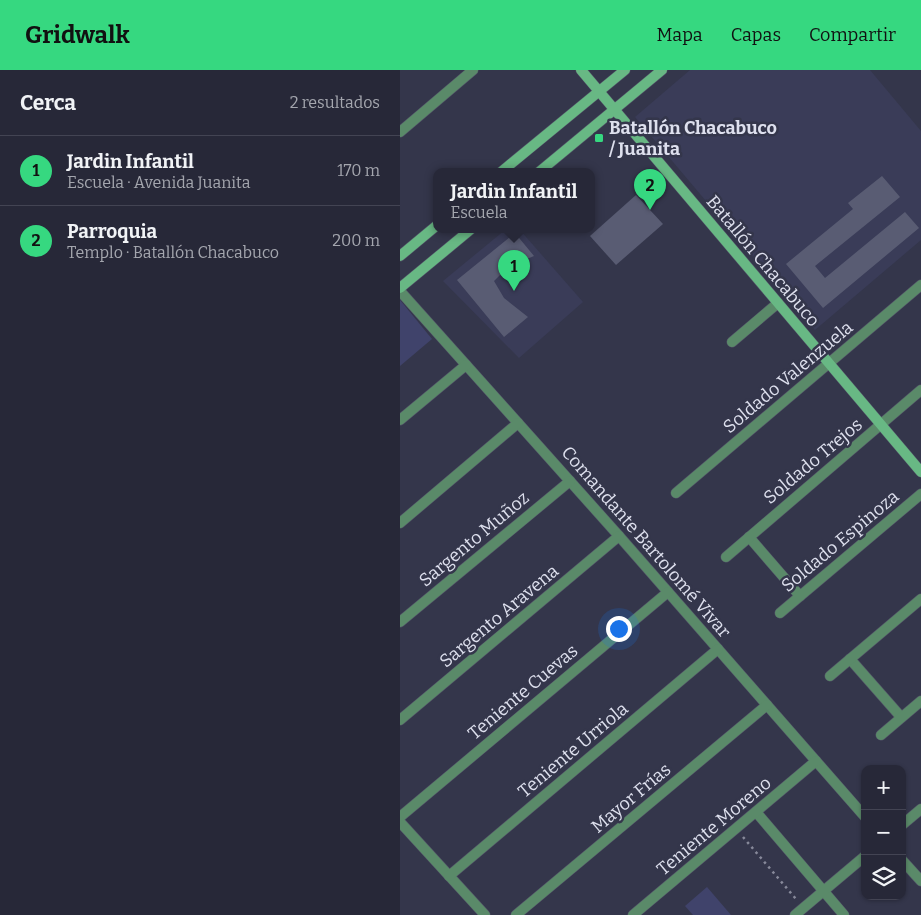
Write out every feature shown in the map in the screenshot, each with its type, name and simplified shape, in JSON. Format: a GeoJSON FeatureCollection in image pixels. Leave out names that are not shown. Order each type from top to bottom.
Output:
{"type":"FeatureCollection","features":[{"type":"Feature","properties":{"kind":"street"},"geometry":{"type":"LineString","coordinates":[[400,132],[473,70]]}},
{"type":"Feature","properties":{"kind":"street","name":"Batallón Chacabuco"},"geometry":{"type":"LineString","coordinates":[[580,70],[921,472]]}},
{"type":"Feature","properties":{"kind":"street"},"geometry":{"type":"LineString","coordinates":[[506,168],[625,70]]}},
{"type":"Feature","properties":{"kind":"street"},"geometry":{"type":"LineString","coordinates":[[543,168],[662,70]]}},
{"type":"Feature","properties":{"kind":"street"},"geometry":{"type":"LineString","coordinates":[[400,256],[433,228]]}},
{"type":"Feature","properties":{"kind":"street"},"geometry":{"type":"LineString","coordinates":[[400,290],[466,233]]}},
{"type":"Feature","properties":{"kind":"street","name":"Soldado Valenzuela"},"geometry":{"type":"LineString","coordinates":[[676,494],[921,285]]}},
{"type":"Feature","properties":{"kind":"street","name":"Comandante Bartolomé Vivar"},"geometry":{"type":"LineString","coordinates":[[400,290],[861,812]]}},
{"type":"Feature","properties":{"kind":"street"},"geometry":{"type":"LineString","coordinates":[[732,342],[778,303]]}},
{"type":"Feature","properties":{"kind":"street"},"geometry":{"type":"LineString","coordinates":[[400,420],[466,365]]}},
{"type":"Feature","properties":{"kind":"street","name":"Soldado Trejos"},"geometry":{"type":"LineString","coordinates":[[726,557],[921,390]]}},
{"type":"Feature","properties":{"kind":"street"},"geometry":{"type":"LineString","coordinates":[[400,522],[518,424]]}},
{"type":"Feature","properties":{"kind":"street","name":"Sargento Muñoz"},"geometry":{"type":"LineString","coordinates":[[400,622],[570,481]]}},
{"type":"Feature","properties":{"kind":"street","name":"Soldado Espinoza"},"geometry":{"type":"LineString","coordinates":[[780,613],[921,494]]}},
{"type":"Feature","properties":{"kind":"street","name":"Sargento Aravena"},"geometry":{"type":"LineString","coordinates":[[400,720],[619,536]]}},
{"type":"Feature","properties":{"kind":"street"},"geometry":{"type":"LineString","coordinates":[[749,537],[800,596]]}},
{"type":"Feature","properties":{"kind":"street","name":"Teniente Cuevas"},"geometry":{"type":"LineString","coordinates":[[400,817],[668,592]]}},
{"type":"Feature","properties":{"kind":"street"},"geometry":{"type":"LineString","coordinates":[[830,676],[921,599]]}},
{"type":"Feature","properties":{"kind":"street","name":"Teniente Urriola"},"geometry":{"type":"LineString","coordinates":[[449,876],[718,649]]}},
{"type":"Feature","properties":{"kind":"street"},"geometry":{"type":"LineString","coordinates":[[850,658],[901,717]]}},
{"type":"Feature","properties":{"kind":"street"},"geometry":{"type":"LineString","coordinates":[[881,734],[921,701]]}},
{"type":"Feature","properties":{"kind":"street","name":"Mayor Frías"},"geometry":{"type":"LineString","coordinates":[[516,915],[767,705]]}},
{"type":"Feature","properties":{"kind":"street","name":"Teniente Moreno"},"geometry":{"type":"LineString","coordinates":[[634,915],[816,761]]}},
{"type":"Feature","properties":{"kind":"street"},"geometry":{"type":"LineString","coordinates":[[906,822],[921,809]]}},
{"type":"Feature","properties":{"kind":"street"},"geometry":{"type":"LineString","coordinates":[[756,812],[844,915]]}},
{"type":"Feature","properties":{"kind":"street"},"geometry":{"type":"LineString","coordinates":[[400,822],[484,915]]}},
{"type":"Feature","properties":{"kind":"street"},"geometry":{"type":"LineString","coordinates":[[795,915],[861,859]]}},
{"type":"Feature","properties":{"kind":"street"},"geometry":{"type":"LineString","coordinates":[[906,864],[921,881]]}},
{"type":"Feature","properties":{"kind":"path"},"geometry":{"type":"LineString","coordinates":[[736,829],[803,908]]}},
{"type":"Feature","properties":{"kind":"shaded area"},"geometry":{"type":"Polygon","coordinates":[[[690,70],[870,70],[921,131],[921,240],[815,330],[635,117],[690,70]]]}},
{"type":"Feature","properties":{"kind":"shaded area"},"geometry":{"type":"Polygon","coordinates":[[[501,233],[523,233],[583,302],[519,358],[443,281],[501,233]]]}},
{"type":"Feature","properties":{"kind":"shaded area"},"geometry":{"type":"Polygon","coordinates":[[[400,300],[432,339],[400,366],[400,300]]]}},
{"type":"Feature","properties":{"kind":"shaded area"},"geometry":{"type":"Polygon","coordinates":[[[707,887],[731,915],[693,915],[685,906],[707,887]]]}},
{"type":"Feature","properties":{"kind":"building"},"geometry":{"type":"Polygon","coordinates":[[[882,176],[900,197],[815,266],[825,278],[905,212],[919,228],[823,308],[786,264],[853,209],[848,203],[882,176]]]}},
{"type":"Feature","properties":{"kind":"building"},"geometry":{"type":"Polygon","coordinates":[[[636,195],[663,224],[616,265],[590,236],[636,195]]]}},
{"type":"Feature","properties":{"kind":"building"},"geometry":{"type":"Polygon","coordinates":[[[515,233],[534,256],[508,267],[494,281],[504,298],[528,317],[504,337],[457,280],[515,233]]]}},
{"type":"Feature","properties":{"kind":"place","name":"Batallón Chacabuco / Juanita"},"geometry":{"type":"Point","coordinates":[599,138]}},
{"type":"Feature","properties":{"kind":"place","name":"Parroquia"},"geometry":{"type":"Point","coordinates":[650,210]}},
{"type":"Feature","properties":{"kind":"place","name":"Jardin Infantil"},"geometry":{"type":"Point","coordinates":[514,291]}}]}
